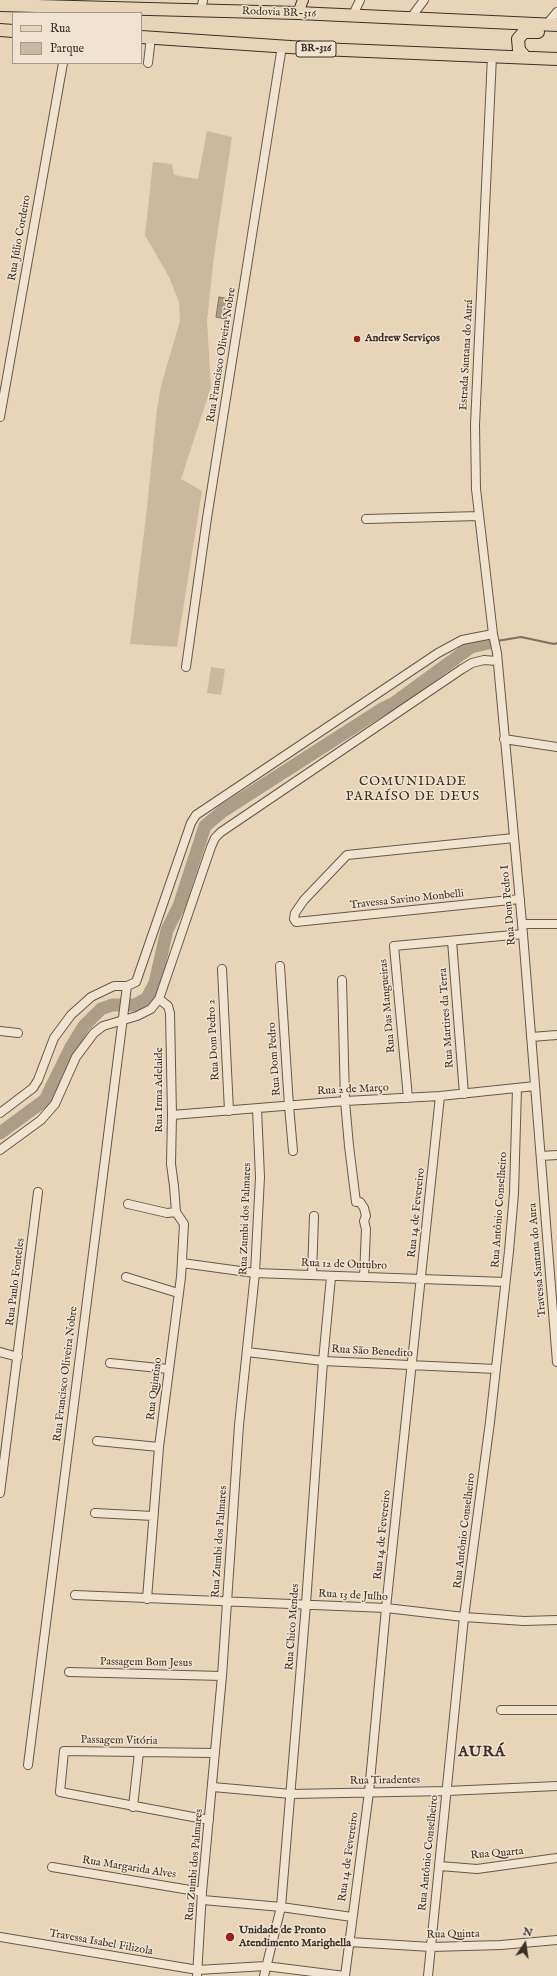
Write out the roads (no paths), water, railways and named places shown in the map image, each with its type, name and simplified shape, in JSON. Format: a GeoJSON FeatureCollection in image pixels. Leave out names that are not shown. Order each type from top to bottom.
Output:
{"type":"FeatureCollection","features":[{"type":"Feature","properties":{"kind":"highway","name":"Rodovia BR-316"},"geometry":{"type":"LineString","coordinates":[[0,4],[202,5],[298,13],[551,25]]}},
{"type":"Feature","properties":{"kind":"highway"},"geometry":{"type":"LineString","coordinates":[[0,30],[12,31]]}},
{"type":"Feature","properties":{"kind":"highway"},"geometry":{"type":"LineString","coordinates":[[525,58],[517,45],[520,35],[528,31],[557,33]]}},
{"type":"Feature","properties":{"kind":"highway","name":"BR-316"},"geometry":{"type":"LineString","coordinates":[[146,37],[282,46],[557,59]]}},
{"type":"Feature","properties":{"kind":"main road"},"geometry":{"type":"LineString","coordinates":[[298,13],[303,0]]}},
{"type":"Feature","properties":{"kind":"street"},"geometry":{"type":"LineString","coordinates":[[352,16],[360,0]]}},
{"type":"Feature","properties":{"kind":"street"},"geometry":{"type":"LineString","coordinates":[[410,19],[424,0]]}},
{"type":"Feature","properties":{"kind":"street"},"geometry":{"type":"LineString","coordinates":[[551,25],[557,12]]}},
{"type":"Feature","properties":{"kind":"street"},"geometry":{"type":"LineString","coordinates":[[146,37],[148,62]]}},
{"type":"Feature","properties":{"kind":"street","name":"Rua Francisco Oliveira Nobre"},"geometry":{"type":"LineString","coordinates":[[186,667],[207,518],[282,46]]}},
{"type":"Feature","properties":{"kind":"street","name":"Estrada Santana do Aurá"},"geometry":{"type":"LineString","coordinates":[[492,56],[475,425],[476,489],[493,635],[497,657]]}},
{"type":"Feature","properties":{"kind":"street","name":"Rua Júlio Cordeiro"},"geometry":{"type":"LineString","coordinates":[[0,417],[63,64]]}},
{"type":"Feature","properties":{"kind":"street"},"geometry":{"type":"LineString","coordinates":[[366,519],[479,516]]}},
{"type":"Feature","properties":{"kind":"street"},"geometry":{"type":"LineString","coordinates":[[0,1113],[32,1088],[38,1080],[54,1038],[71,1015],[91,997],[114,986],[127,986],[136,982],[196,815],[438,653],[462,640],[493,635]]}},
{"type":"Feature","properties":{"kind":"street"},"geometry":{"type":"LineString","coordinates":[[0,1150],[41,1120],[55,1104],[76,1057],[94,1033],[103,1026],[137,1016],[151,1009],[159,999],[211,847],[215,838],[220,832],[462,669],[472,663],[497,657]]}},
{"type":"Feature","properties":{"kind":"street","name":"Rua Dom Pedro I"},"geometry":{"type":"LineString","coordinates":[[497,657],[520,899],[540,1156]]}},
{"type":"Feature","properties":{"kind":"street"},"geometry":{"type":"LineString","coordinates":[[504,739],[557,747]]}},
{"type":"Feature","properties":{"kind":"street","name":"Travessa Savino Monbelli"},"geometry":{"type":"LineString","coordinates":[[514,838],[347,855],[304,900],[295,913],[294,919],[296,922],[520,899]]}},
{"type":"Feature","properties":{"kind":"street"},"geometry":{"type":"LineString","coordinates":[[522,924],[557,924]]}},
{"type":"Feature","properties":{"kind":"street","name":"Rua Das Mangueiras"},"geometry":{"type":"LineString","coordinates":[[408,1098],[394,946],[523,934]]}},
{"type":"Feature","properties":{"kind":"street","name":"Rua Martires da Terra"},"geometry":{"type":"LineString","coordinates":[[452,941],[464,1094]]}},
{"type":"Feature","properties":{"kind":"street","name":"Rua Dom Pedro"},"geometry":{"type":"LineString","coordinates":[[280,966],[293,1151]]}},
{"type":"Feature","properties":{"kind":"street","name":"Rua Dom Pedro 2"},"geometry":{"type":"LineString","coordinates":[[222,969],[229,1111]]}},
{"type":"Feature","properties":{"kind":"street"},"geometry":{"type":"LineString","coordinates":[[342,980],[345,1101],[356,1202],[360,1202],[364,1208],[366,1216],[364,1221],[366,1229],[364,1277]]}},
{"type":"Feature","properties":{"kind":"street","name":"Rua Francisco Oliveira Nobre"},"geometry":{"type":"LineString","coordinates":[[28,1765],[127,986]]}},
{"type":"Feature","properties":{"kind":"street","name":"Rua Irma Adelaide"},"geometry":{"type":"LineString","coordinates":[[159,999],[168,1006],[170,1013],[172,1115],[170,1164],[174,1186]]}},
{"type":"Feature","properties":{"kind":"street"},"geometry":{"type":"LineString","coordinates":[[0,1031],[18,1033]]}},
{"type":"Feature","properties":{"kind":"street"},"geometry":{"type":"LineString","coordinates":[[531,1037],[557,1035]]}},
{"type":"Feature","properties":{"kind":"street","name":"Rua 2 de Março"},"geometry":{"type":"LineString","coordinates":[[172,1115],[345,1101],[440,1096],[535,1086]]}},
{"type":"Feature","properties":{"kind":"street","name":"Rua Antônio Conselheiro"},"geometry":{"type":"LineString","coordinates":[[428,1976],[464,1617],[496,1369],[514,1193],[517,1088]]}},
{"type":"Feature","properties":{"kind":"street","name":"Rua 14 de Fevereiro"},"geometry":{"type":"LineString","coordinates":[[345,1976],[369,1792],[386,1608],[413,1365],[440,1096]]}},
{"type":"Feature","properties":{"kind":"street","name":"Rua Zumbi dos Palmares"},"geometry":{"type":"LineString","coordinates":[[198,1973],[202,1896],[222,1676],[239,1425],[255,1273],[260,1177],[257,1109]]}},
{"type":"Feature","properties":{"kind":"street"},"geometry":{"type":"LineString","coordinates":[[540,1156],[557,1155]]}},
{"type":"Feature","properties":{"kind":"street","name":"Travessa Santana do Aura"},"geometry":{"type":"LineString","coordinates":[[540,1156],[554,1284],[557,1362]]}},
{"type":"Feature","properties":{"kind":"street","name":"Rua Quintino"},"geometry":{"type":"LineString","coordinates":[[146,1599],[159,1447],[182,1263],[184,1224],[176,1212],[174,1186]]}},
{"type":"Feature","properties":{"kind":"street","name":"Rua Paulo Fonteles"},"geometry":{"type":"LineString","coordinates":[[0,1493],[4,1424],[18,1357],[38,1192]]}},
{"type":"Feature","properties":{"kind":"street"},"geometry":{"type":"LineString","coordinates":[[128,1204],[167,1213],[176,1212]]}},
{"type":"Feature","properties":{"kind":"street"},"geometry":{"type":"LineString","coordinates":[[312,1275],[314,1216]]}},
{"type":"Feature","properties":{"kind":"street","name":"Rua 12 de Outubro"},"geometry":{"type":"LineString","coordinates":[[182,1263],[255,1273],[331,1277],[505,1282]]}},
{"type":"Feature","properties":{"kind":"street"},"geometry":{"type":"LineString","coordinates":[[126,1277],[178,1293]]}},
{"type":"Feature","properties":{"kind":"street","name":"Rua Chico Mendes"},"geometry":{"type":"LineString","coordinates":[[264,1976],[265,1966],[281,1907],[306,1604],[323,1361],[331,1277]]}},
{"type":"Feature","properties":{"kind":"street"},"geometry":{"type":"LineString","coordinates":[[0,1352],[18,1357]]}},
{"type":"Feature","properties":{"kind":"street","name":"Rua São Benedito"},"geometry":{"type":"LineString","coordinates":[[247,1352],[323,1361],[496,1369]]}},
{"type":"Feature","properties":{"kind":"street"},"geometry":{"type":"LineString","coordinates":[[110,1363],[168,1369]]}},
{"type":"Feature","properties":{"kind":"street"},"geometry":{"type":"LineString","coordinates":[[97,1441],[159,1447]]}},
{"type":"Feature","properties":{"kind":"street"},"geometry":{"type":"LineString","coordinates":[[94,1513],[153,1516]]}},
{"type":"Feature","properties":{"kind":"street","name":"Rua 13 de Julho"},"geometry":{"type":"LineString","coordinates":[[75,1595],[386,1608],[464,1617],[524,1621],[557,1620]]}},
{"type":"Feature","properties":{"kind":"street","name":"Passagem Bom Jesus"},"geometry":{"type":"LineString","coordinates":[[69,1672],[222,1676]]}},
{"type":"Feature","properties":{"kind":"street"},"geometry":{"type":"LineString","coordinates":[[501,1710],[557,1710]]}},
{"type":"Feature","properties":{"kind":"street","name":"Passagem Vitória"},"geometry":{"type":"LineString","coordinates":[[133,1807],[60,1792],[64,1751],[215,1753]]}},
{"type":"Feature","properties":{"kind":"street"},"geometry":{"type":"LineString","coordinates":[[140,1752],[133,1807],[209,1820]]}},
{"type":"Feature","properties":{"kind":"street","name":"Rua Tiradentes"},"geometry":{"type":"LineString","coordinates":[[213,1787],[291,1794],[447,1791],[557,1786]]}},
{"type":"Feature","properties":{"kind":"street","name":"Rua Quarta"},"geometry":{"type":"LineString","coordinates":[[440,1866],[477,1868],[557,1858]]}},
{"type":"Feature","properties":{"kind":"street","name":"Rua Margarida Alves"},"geometry":{"type":"LineString","coordinates":[[52,1867],[202,1896],[352,1917]]}},
{"type":"Feature","properties":{"kind":"street","name":"Travessa Isabel Filizola"},"geometry":{"type":"LineString","coordinates":[[0,1937],[198,1973],[265,1966],[345,1976]]}},
{"type":"Feature","properties":{"kind":"street","name":"Rua Quinta"},"geometry":{"type":"LineString","coordinates":[[350,1942],[431,1947],[501,1945],[557,1940]]}},
{"type":"Feature","properties":{"kind":"waterway"},"geometry":{"type":"LineString","coordinates":[[497,641],[521,637],[554,644],[557,643]]}},
{"type":"Feature","properties":{"kind":"waterway"},"geometry":{"type":"LineString","coordinates":[[0,1133],[45,1100],[70,1049],[84,1026],[101,1009],[112,1005],[135,1005],[147,998],[155,983],[167,930],[179,906],[205,826],[223,811],[382,709],[394,703],[471,647],[493,642]]}},
{"type":"Feature","properties":{"kind":"place","name":"Andrew Serviços"},"geometry":{"type":"Point","coordinates":[357,339]}},
{"type":"Feature","properties":{"kind":"place","name":"Unidade de Pronto Atendimento Marighella"},"geometry":{"type":"Point","coordinates":[230,1937]}},
{"type":"Feature","properties":{"kind":"district","name":"COMUNIDADE PARAÍSO DE DEUS"},"geometry":{"type":"Point","coordinates":[413,790]}},
{"type":"Feature","properties":{"kind":"district","name":"AURÁ"},"geometry":{"type":"Point","coordinates":[482,1753]}}]}
